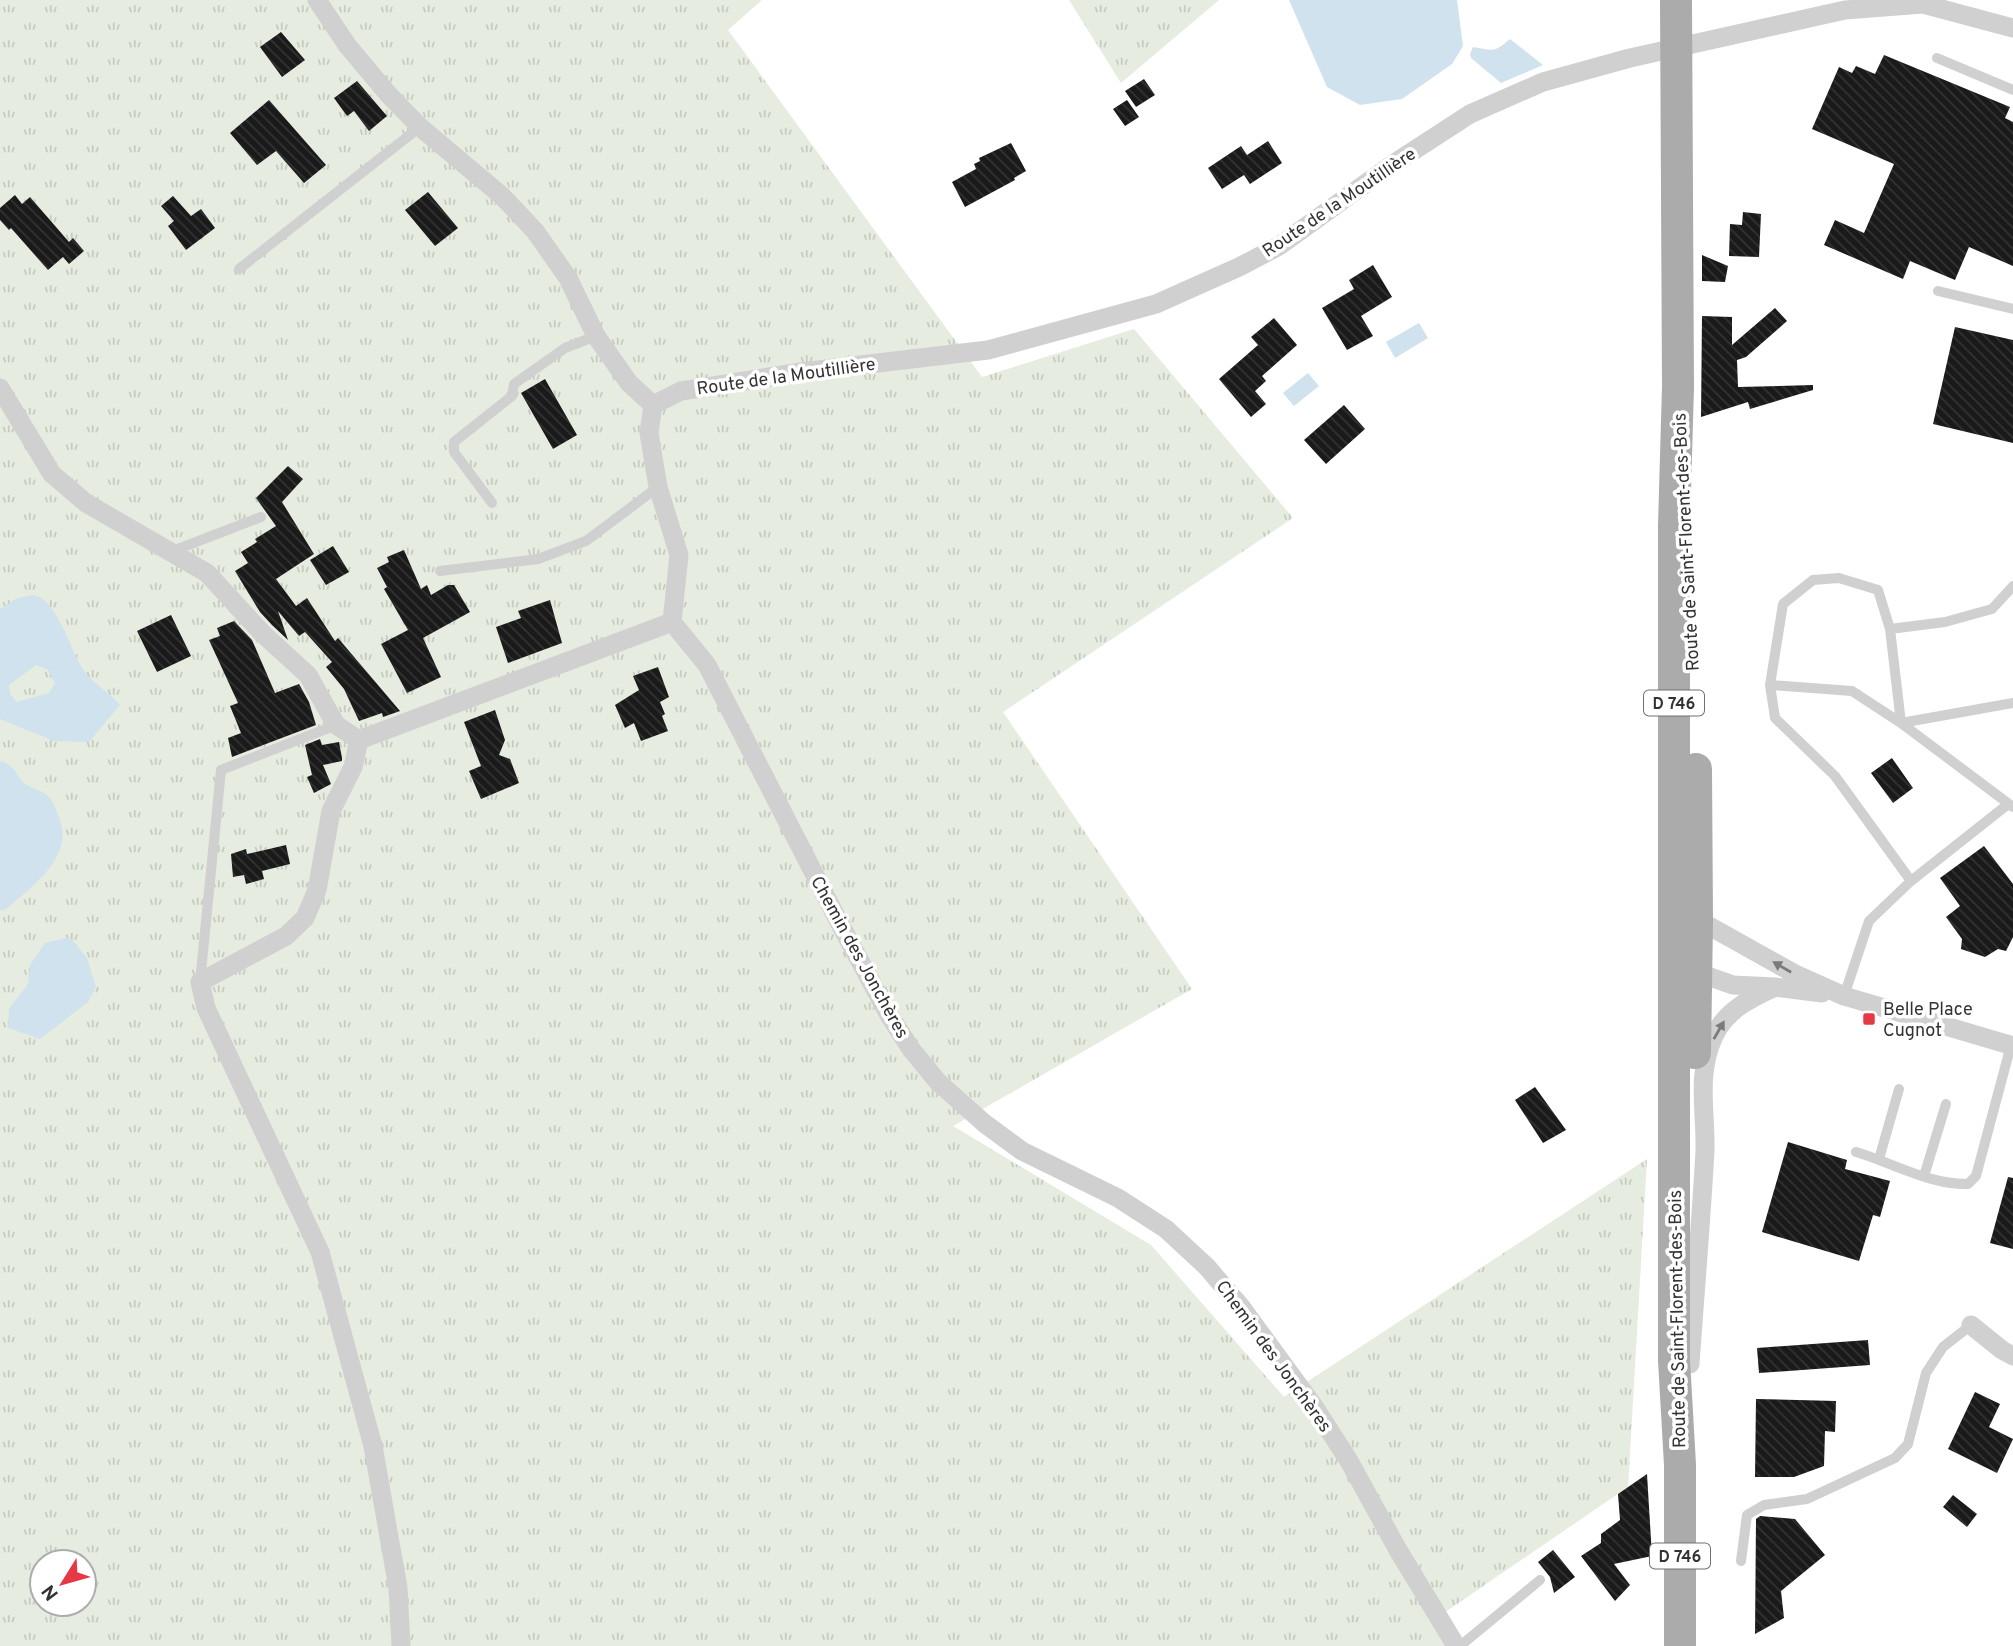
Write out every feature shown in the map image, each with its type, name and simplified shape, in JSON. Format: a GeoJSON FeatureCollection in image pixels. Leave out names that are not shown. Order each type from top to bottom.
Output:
{"type":"FeatureCollection","features":[{"type":"Feature","properties":{"kind":"main road","name":"Route de Saint-Florent-des-Bois"},"geometry":{"type":"LineString","coordinates":[[1676,0],[1678,387],[1674,526],[1674,1360],[1680,1465]]}},
{"type":"Feature","properties":{"kind":"main road","name":"Route de Saint-Florent-des-Bois"},"geometry":{"type":"LineString","coordinates":[[1678,387],[1690,548],[1693,946],[1690,1364],[1680,1465]]}},
{"type":"Feature","properties":{"kind":"main road","name":"D 746"},"geometry":{"type":"LineString","coordinates":[[1680,1465],[1680,1646]]}},
{"type":"Feature","properties":{"kind":"street"},"geometry":{"type":"LineString","coordinates":[[317,0],[347,45],[388,94],[420,127],[502,196],[535,231],[568,278],[596,336],[629,383],[653,405],[649,433],[658,487],[679,555],[672,622],[359,740]]}},
{"type":"Feature","properties":{"kind":"street","name":"Route de la Moutillière"},"geometry":{"type":"LineString","coordinates":[[653,405],[681,391],[801,372],[988,350],[1156,304],[1279,246],[1390,166],[1470,114],[1543,82],[1630,58],[1844,10],[1901,3],[1923,4],[2013,28]]}},
{"type":"Feature","properties":{"kind":"street"},"geometry":{"type":"LineString","coordinates":[[0,388],[52,474],[86,503],[207,573],[263,634],[308,675],[336,725],[359,740]]}},
{"type":"Feature","properties":{"kind":"street","name":"Chemin des Jonchères"},"geometry":{"type":"LineString","coordinates":[[672,622],[707,665],[889,1016],[911,1049],[938,1082],[984,1123],[1022,1151],[1118,1198],[1167,1229],[1207,1267],[1242,1308],[1313,1405],[1458,1646]]}},
{"type":"Feature","properties":{"kind":"street"},"geometry":{"type":"LineString","coordinates":[[1674,722],[1686,797],[1693,946],[1674,1018]]}},
{"type":"Feature","properties":{"kind":"street"},"geometry":{"type":"LineString","coordinates":[[359,740],[353,767],[331,811],[317,890],[305,918],[286,936],[200,982],[206,1008],[320,1252],[373,1446],[398,1588],[401,1646]]}},
{"type":"Feature","properties":{"kind":"street"},"geometry":{"type":"LineString","coordinates":[[1693,946],[1711,927],[1795,974],[1844,996],[2012,1046]]}},
{"type":"Feature","properties":{"kind":"street"},"geometry":{"type":"LineString","coordinates":[[1693,946],[1733,985],[1775,987],[1844,996]]}},
{"type":"Feature","properties":{"kind":"street"},"geometry":{"type":"LineString","coordinates":[[1690,1364],[1705,1149],[1703,1069],[1715,1035],[1728,1014],[1775,987]]}},
{"type":"Feature","properties":{"kind":"street"},"geometry":{"type":"LineString","coordinates":[[1971,1325],[2013,1356]]}},
{"type":"Feature","properties":{"kind":"lane"},"geometry":{"type":"LineString","coordinates":[[1937,58],[2013,90]]}},
{"type":"Feature","properties":{"kind":"lane"},"geometry":{"type":"LineString","coordinates":[[239,269],[420,127]]}},
{"type":"Feature","properties":{"kind":"lane"},"geometry":{"type":"LineString","coordinates":[[1937,290],[2013,309]]}},
{"type":"Feature","properties":{"kind":"lane"},"geometry":{"type":"LineString","coordinates":[[492,503],[454,452],[454,442],[512,396],[514,384],[565,348],[596,336]]}},
{"type":"Feature","properties":{"kind":"lane"},"geometry":{"type":"LineString","coordinates":[[440,571],[538,559],[586,541],[658,487]]}},
{"type":"Feature","properties":{"kind":"lane"},"geometry":{"type":"LineString","coordinates":[[170,552],[261,517]]}},
{"type":"Feature","properties":{"kind":"lane"},"geometry":{"type":"LineString","coordinates":[[1901,723],[1890,629],[1878,590],[1839,578],[1813,580],[1783,604],[1770,685],[1775,718],[1835,776],[1911,881]]}},
{"type":"Feature","properties":{"kind":"lane"},"geometry":{"type":"LineString","coordinates":[[1890,629],[1945,622],[1992,610],[2013,586]]}},
{"type":"Feature","properties":{"kind":"lane"},"geometry":{"type":"LineString","coordinates":[[1770,685],[1852,691],[1949,757],[2010,806],[1911,881],[1869,921],[1844,996]]}},
{"type":"Feature","properties":{"kind":"lane"},"geometry":{"type":"LineString","coordinates":[[1901,723],[2013,703]]}},
{"type":"Feature","properties":{"kind":"lane"},"geometry":{"type":"LineString","coordinates":[[200,982],[221,770],[336,725]]}},
{"type":"Feature","properties":{"kind":"lane"},"geometry":{"type":"LineString","coordinates":[[1856,1152],[1924,1176],[1956,1184],[1968,1184],[1976,1176],[2012,1046]]}},
{"type":"Feature","properties":{"kind":"lane"},"geometry":{"type":"LineString","coordinates":[[1878,1159],[1899,1089]]}},
{"type":"Feature","properties":{"kind":"lane"},"geometry":{"type":"LineString","coordinates":[[1924,1176],[1946,1104]]}},
{"type":"Feature","properties":{"kind":"lane"},"geometry":{"type":"LineString","coordinates":[[1741,1561],[1747,1515],[1764,1505],[1807,1499],[1895,1458],[1908,1444],[1926,1373],[1943,1347],[1971,1325]]}},
{"type":"Feature","properties":{"kind":"lane"},"geometry":{"type":"LineString","coordinates":[[1458,1646],[1540,1580]]}},
{"type":"Feature","properties":{"kind":"green space"},"geometry":{"type":"Polygon","coordinates":[[[0,0],[762,0],[728,30],[982,377],[1134,329],[1293,518],[1003,712],[1192,989],[953,1126],[1151,1245],[1284,1397],[1647,1159],[1628,1487],[1438,1617],[1452,1646],[0,1646],[0,0]]]}},
{"type":"Feature","properties":{"kind":"green space"},"geometry":{"type":"Polygon","coordinates":[[[1069,0],[1219,0],[1121,83],[1069,0]]]}},
{"type":"Feature","properties":{"kind":"water"},"geometry":{"type":"Polygon","coordinates":[[[1289,0],[1457,0],[1463,46],[1452,64],[1402,99],[1360,105],[1327,87],[1289,0]]]}},
{"type":"Feature","properties":{"kind":"water"},"geometry":{"type":"Polygon","coordinates":[[[1510,39],[1543,65],[1501,83],[1471,58],[1470,54],[1473,47],[1493,50],[1510,39]]]}},
{"type":"Feature","properties":{"kind":"water"},"geometry":{"type":"Polygon","coordinates":[[[1419,323],[1428,338],[1395,358],[1386,342],[1419,323]]]}},
{"type":"Feature","properties":{"kind":"water"},"geometry":{"type":"Polygon","coordinates":[[[1308,373],[1319,386],[1294,406],[1283,393],[1308,373]]]}},
{"type":"Feature","properties":{"kind":"water"},"geometry":{"type":"Polygon","coordinates":[[[34,595],[50,606],[81,666],[120,705],[89,742],[54,741],[0,719],[0,609],[17,598],[34,595]],[[36,665],[9,685],[10,694],[17,702],[49,693],[55,683],[48,670],[36,665]]]}},
{"type":"Feature","properties":{"kind":"water"},"geometry":{"type":"Polygon","coordinates":[[[2,761],[13,768],[24,783],[48,796],[58,814],[62,834],[61,847],[47,871],[5,910],[0,910],[2,761]]]}},
{"type":"Feature","properties":{"kind":"water"},"geometry":{"type":"Polygon","coordinates":[[[70,937],[87,958],[96,987],[88,1002],[40,1039],[8,1028],[9,1009],[28,984],[30,965],[45,943],[70,937]]]}},
{"type":"Feature","properties":{"kind":"building"},"geometry":{"type":"Polygon","coordinates":[[[281,32],[305,60],[282,77],[260,47],[281,32]]]}},
{"type":"Feature","properties":{"kind":"building"},"geometry":{"type":"Polygon","coordinates":[[[1884,55],[2010,107],[2005,118],[2013,122],[2013,266],[1969,247],[1955,280],[1910,261],[1903,279],[1824,245],[1835,220],[1864,233],[1894,164],[1812,129],[1839,67],[1852,73],[1856,66],[1875,74],[1884,55]]]}},
{"type":"Feature","properties":{"kind":"building"},"geometry":{"type":"Polygon","coordinates":[[[1144,79],[1155,95],[1136,107],[1125,91],[1144,79]]]}},
{"type":"Feature","properties":{"kind":"building"},"geometry":{"type":"Polygon","coordinates":[[[357,81],[387,116],[369,131],[354,111],[347,116],[334,98],[357,81]]]}},
{"type":"Feature","properties":{"kind":"building"},"geometry":{"type":"Polygon","coordinates":[[[269,100],[326,165],[304,183],[276,151],[257,165],[230,133],[269,100]]]}},
{"type":"Feature","properties":{"kind":"building"},"geometry":{"type":"Polygon","coordinates":[[[1127,100],[1139,117],[1125,126],[1113,109],[1127,100]]]}},
{"type":"Feature","properties":{"kind":"building"},"geometry":{"type":"Polygon","coordinates":[[[1268,141],[1282,163],[1250,184],[1244,175],[1222,189],[1208,168],[1241,146],[1247,155],[1268,141]]]}},
{"type":"Feature","properties":{"kind":"building"},"geometry":{"type":"Polygon","coordinates":[[[1011,143],[1026,171],[1014,178],[1015,180],[965,207],[952,182],[976,169],[974,164],[980,161],[979,158],[1011,143]]]}},
{"type":"Feature","properties":{"kind":"building"},"geometry":{"type":"Polygon","coordinates":[[[428,192],[458,228],[435,246],[405,210],[428,192]]]}},
{"type":"Feature","properties":{"kind":"building"},"geometry":{"type":"Polygon","coordinates":[[[15,195],[22,204],[30,197],[69,242],[73,238],[84,251],[69,264],[63,257],[48,270],[11,228],[9,230],[0,220],[0,208],[15,195]]]}},
{"type":"Feature","properties":{"kind":"building"},"geometry":{"type":"Polygon","coordinates":[[[173,196],[191,216],[201,209],[215,228],[186,250],[168,226],[174,221],[161,206],[173,196]]]}},
{"type":"Feature","properties":{"kind":"building"},"geometry":{"type":"Polygon","coordinates":[[[1743,212],[1761,214],[1759,257],[1729,256],[1730,224],[1742,225],[1743,212]]]}},
{"type":"Feature","properties":{"kind":"building"},"geometry":{"type":"Polygon","coordinates":[[[1702,255],[1728,266],[1725,282],[1702,281],[1702,255]]]}},
{"type":"Feature","properties":{"kind":"building"},"geometry":{"type":"Polygon","coordinates":[[[1373,265],[1392,297],[1361,316],[1373,336],[1347,350],[1322,308],[1354,289],[1349,280],[1373,265]]]}},
{"type":"Feature","properties":{"kind":"building"},"geometry":{"type":"Polygon","coordinates":[[[1775,308],[1787,321],[1746,357],[1737,360],[1738,387],[1813,385],[1813,390],[1750,409],[1748,402],[1701,417],[1702,316],[1732,317],[1732,345],[1775,308]]]}},
{"type":"Feature","properties":{"kind":"building"},"geometry":{"type":"Polygon","coordinates":[[[1274,318],[1297,345],[1262,376],[1266,381],[1255,391],[1266,404],[1251,417],[1219,379],[1258,345],[1251,337],[1274,318]]]}},
{"type":"Feature","properties":{"kind":"building"},"geometry":{"type":"Polygon","coordinates":[[[1955,327],[2013,340],[2013,443],[1933,424],[1955,327]]]}},
{"type":"Feature","properties":{"kind":"building"},"geometry":{"type":"Polygon","coordinates":[[[545,379],[577,435],[553,449],[521,393],[545,379]]]}},
{"type":"Feature","properties":{"kind":"building"},"geometry":{"type":"Polygon","coordinates":[[[1344,405],[1365,429],[1326,464],[1304,440],[1344,405]]]}},
{"type":"Feature","properties":{"kind":"building"},"geometry":{"type":"Polygon","coordinates":[[[288,466],[303,479],[282,502],[314,554],[276,579],[296,606],[307,598],[335,641],[338,638],[400,711],[383,717],[382,713],[359,721],[344,689],[326,667],[332,662],[305,632],[299,636],[278,611],[288,640],[272,625],[260,612],[235,571],[248,563],[241,552],[276,526],[256,498],[288,466]]]}},
{"type":"Feature","properties":{"kind":"building"},"geometry":{"type":"Polygon","coordinates":[[[333,546],[349,572],[326,585],[310,560],[333,546]]]}},
{"type":"Feature","properties":{"kind":"building"},"geometry":{"type":"Polygon","coordinates":[[[404,550],[421,589],[427,585],[431,595],[448,585],[454,585],[470,612],[423,638],[441,677],[407,693],[381,644],[408,630],[384,589],[387,587],[377,568],[389,562],[387,557],[404,550]]]}},
{"type":"Feature","properties":{"kind":"building"},"geometry":{"type":"Polygon","coordinates":[[[550,600],[562,643],[508,663],[496,627],[521,618],[518,611],[550,600]]]}},
{"type":"Feature","properties":{"kind":"building"},"geometry":{"type":"Polygon","coordinates":[[[171,615],[191,656],[157,672],[137,631],[171,615]]]}},
{"type":"Feature","properties":{"kind":"building"},"geometry":{"type":"Polygon","coordinates":[[[234,621],[252,640],[275,693],[299,684],[309,702],[316,725],[232,757],[228,738],[241,733],[230,706],[238,703],[209,640],[220,636],[217,628],[234,621]]]}},
{"type":"Feature","properties":{"kind":"building"},"geometry":{"type":"Polygon","coordinates":[[[658,667],[669,697],[660,702],[668,731],[641,741],[634,723],[625,728],[615,705],[639,690],[633,676],[658,667]]]}},
{"type":"Feature","properties":{"kind":"building"},"geometry":{"type":"Polygon","coordinates":[[[495,710],[505,740],[499,755],[510,759],[519,783],[481,799],[469,771],[481,766],[464,722],[495,710]]]}},
{"type":"Feature","properties":{"kind":"building"},"geometry":{"type":"Polygon","coordinates":[[[320,739],[322,745],[339,742],[342,761],[323,765],[331,784],[314,793],[307,777],[312,775],[305,745],[320,739]]]}},
{"type":"Feature","properties":{"kind":"building"},"geometry":{"type":"Polygon","coordinates":[[[1892,758],[1913,788],[1893,803],[1871,773],[1892,758]]]}},
{"type":"Feature","properties":{"kind":"building"},"geometry":{"type":"Polygon","coordinates":[[[286,845],[290,864],[262,871],[264,879],[246,884],[244,875],[233,877],[231,854],[246,849],[247,854],[286,845]]]}},
{"type":"Feature","properties":{"kind":"building"},"geometry":{"type":"Polygon","coordinates":[[[1984,846],[2013,884],[2013,937],[2006,951],[1998,949],[1985,957],[1961,949],[1962,939],[1946,917],[1960,906],[1940,878],[1984,846]]]}},
{"type":"Feature","properties":{"kind":"building"},"geometry":{"type":"Polygon","coordinates":[[[1535,1087],[1566,1130],[1543,1143],[1515,1100],[1535,1087]]]}},
{"type":"Feature","properties":{"kind":"building"},"geometry":{"type":"Polygon","coordinates":[[[1788,1142],[1847,1160],[1845,1169],[1890,1181],[1880,1217],[1873,1215],[1859,1261],[1762,1232],[1788,1142]]]}},
{"type":"Feature","properties":{"kind":"building"},"geometry":{"type":"Polygon","coordinates":[[[2008,1177],[2013,1178],[2013,1249],[1990,1243],[2008,1177]]]}},
{"type":"Feature","properties":{"kind":"building"},"geometry":{"type":"Polygon","coordinates":[[[1868,1340],[1870,1365],[1759,1373],[1757,1348],[1868,1340]]]}},
{"type":"Feature","properties":{"kind":"building"},"geometry":{"type":"Polygon","coordinates":[[[1975,1392],[2000,1404],[1989,1427],[2013,1439],[1997,1473],[1948,1449],[1975,1392]]]}},
{"type":"Feature","properties":{"kind":"building"},"geometry":{"type":"Polygon","coordinates":[[[1756,1399],[1836,1401],[1835,1432],[1825,1431],[1824,1466],[1794,1477],[1755,1477],[1756,1399]]]}},
{"type":"Feature","properties":{"kind":"building"},"geometry":{"type":"Polygon","coordinates":[[[1647,1474],[1652,1556],[1614,1564],[1630,1585],[1615,1601],[1581,1556],[1601,1543],[1601,1534],[1620,1520],[1618,1494],[1647,1474]]]}},
{"type":"Feature","properties":{"kind":"building"},"geometry":{"type":"Polygon","coordinates":[[[1953,1495],[1977,1514],[1967,1527],[1943,1507],[1953,1495]]]}},
{"type":"Feature","properties":{"kind":"building"},"geometry":{"type":"Polygon","coordinates":[[[1760,1516],[1795,1519],[1825,1555],[1781,1591],[1784,1618],[1755,1634],[1756,1519],[1760,1516]]]}},
{"type":"Feature","properties":{"kind":"building"},"geometry":{"type":"Polygon","coordinates":[[[1553,1550],[1575,1577],[1554,1593],[1550,1577],[1538,1562],[1553,1550]]]}},
{"type":"Feature","properties":{"kind":"place","name":"Belle Place Cugnot"},"geometry":{"type":"Point","coordinates":[1869,1019]}}]}
